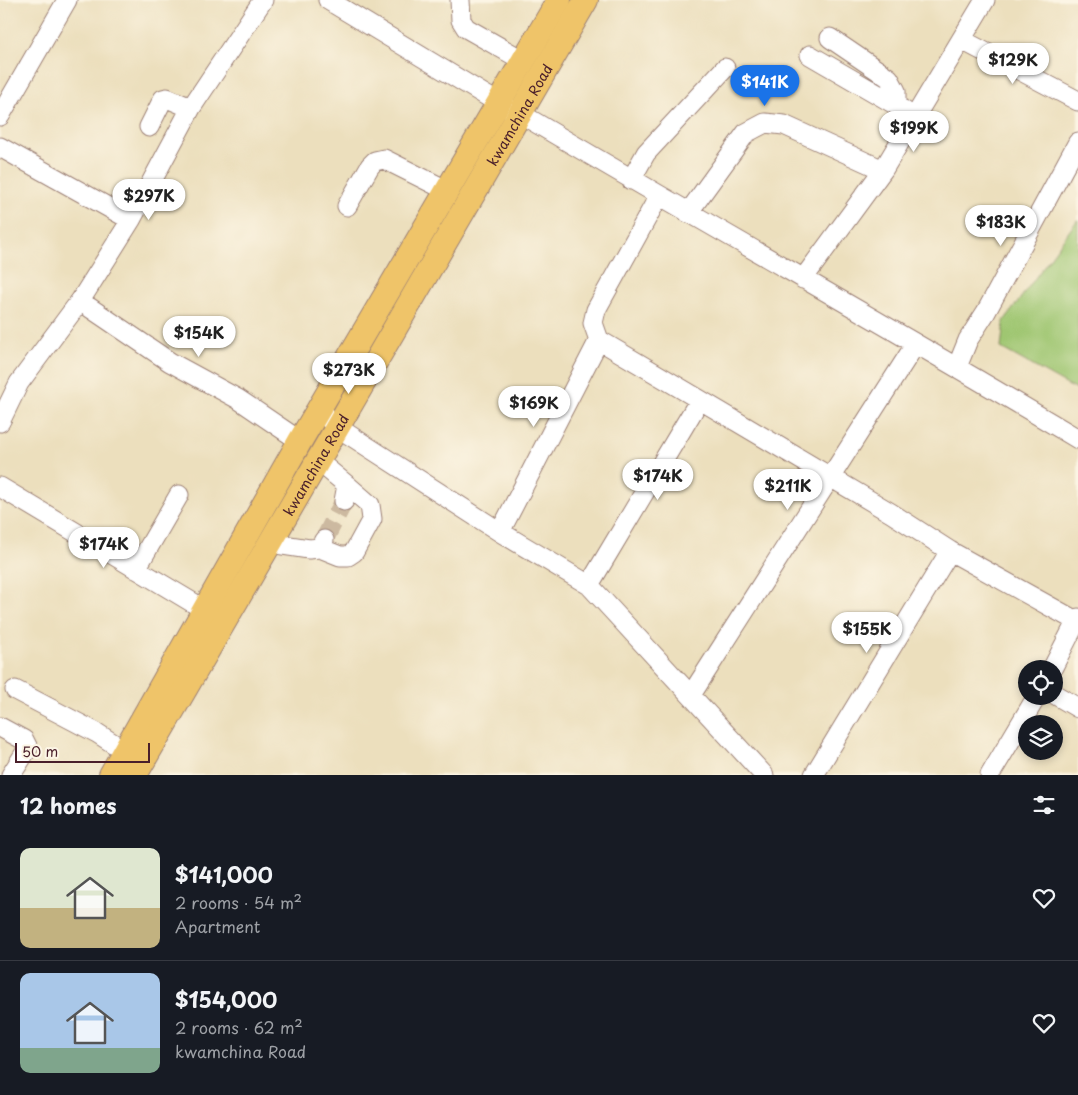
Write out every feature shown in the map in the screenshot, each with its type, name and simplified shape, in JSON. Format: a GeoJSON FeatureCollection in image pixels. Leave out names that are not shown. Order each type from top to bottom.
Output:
{"type":"FeatureCollection","features":[{"type":"Feature","properties":{"kind":"main road","name":"kwamchina Road"},"geometry":{"type":"LineString","coordinates":[[111,775],[300,441],[560,0]]}},
{"type":"Feature","properties":{"kind":"main road","name":"kwamchina Road"},"geometry":{"type":"LineString","coordinates":[[135,775],[586,0]]}},
{"type":"Feature","properties":{"kind":"street"},"geometry":{"type":"LineString","coordinates":[[0,116],[67,0]]}},
{"type":"Feature","properties":{"kind":"street"},"geometry":{"type":"LineString","coordinates":[[0,422],[19,383],[80,301],[130,220],[191,108],[263,0]]}},
{"type":"Feature","properties":{"kind":"street"},"geometry":{"type":"LineString","coordinates":[[328,0],[500,104],[521,114],[631,180],[914,345],[957,367],[1078,439]]}},
{"type":"Feature","properties":{"kind":"street"},"geometry":{"type":"LineString","coordinates":[[460,0],[461,20],[466,28],[524,61]]}},
{"type":"Feature","properties":{"kind":"street"},"geometry":{"type":"LineString","coordinates":[[802,279],[883,170],[916,118],[985,0]]}},
{"type":"Feature","properties":{"kind":"street"},"geometry":{"type":"LineString","coordinates":[[830,38],[889,78],[896,91],[896,105]]}},
{"type":"Feature","properties":{"kind":"street"},"geometry":{"type":"LineString","coordinates":[[962,40],[1078,101]]}},
{"type":"Feature","properties":{"kind":"street"},"geometry":{"type":"LineString","coordinates":[[810,55],[916,118]]}},
{"type":"Feature","properties":{"kind":"street"},"geometry":{"type":"LineString","coordinates":[[631,180],[646,153],[725,68]]}},
{"type":"Feature","properties":{"kind":"street"},"geometry":{"type":"LineString","coordinates":[[149,127],[163,99],[167,98],[191,108]]}},
{"type":"Feature","properties":{"kind":"street"},"geometry":{"type":"LineString","coordinates":[[688,213],[746,133],[765,124],[784,125],[883,170]]}},
{"type":"Feature","properties":{"kind":"street"},"geometry":{"type":"LineString","coordinates":[[957,367],[968,340],[986,312],[1078,142]]}},
{"type":"Feature","properties":{"kind":"street"},"geometry":{"type":"LineString","coordinates":[[0,147],[130,220]]}},
{"type":"Feature","properties":{"kind":"street"},"geometry":{"type":"LineString","coordinates":[[347,206],[370,166],[375,161],[384,159],[448,190]]}},
{"type":"Feature","properties":{"kind":"street"},"geometry":{"type":"LineString","coordinates":[[659,196],[596,310],[593,323],[599,340],[950,550],[1077,620],[1057,660]]}},
{"type":"Feature","properties":{"kind":"street"},"geometry":{"type":"LineString","coordinates":[[80,301],[170,362],[238,399],[300,441]]}},
{"type":"Feature","properties":{"kind":"street"},"geometry":{"type":"LineString","coordinates":[[500,532],[599,340]]}},
{"type":"Feature","properties":{"kind":"street"},"geometry":{"type":"LineString","coordinates":[[691,695],[914,345]]}},
{"type":"Feature","properties":{"kind":"street"},"geometry":{"type":"LineString","coordinates":[[589,585],[699,401]]}},
{"type":"Feature","properties":{"kind":"street"},"geometry":{"type":"LineString","coordinates":[[319,409],[337,428],[500,532],[589,585],[764,775]]}},
{"type":"Feature","properties":{"kind":"street"},"geometry":{"type":"LineString","coordinates":[[270,543],[309,549],[322,544],[340,556],[348,556],[354,552],[372,519],[370,505],[346,493],[318,461]]}},
{"type":"Feature","properties":{"kind":"street"},"geometry":{"type":"LineString","coordinates":[[0,487],[224,621]]}},
{"type":"Feature","properties":{"kind":"street"},"geometry":{"type":"LineString","coordinates":[[136,568],[179,495]]}},
{"type":"Feature","properties":{"kind":"street"},"geometry":{"type":"LineString","coordinates":[[814,775],[950,550]]}},
{"type":"Feature","properties":{"kind":"street"},"geometry":{"type":"LineString","coordinates":[[15,690],[125,751]]}},
{"type":"Feature","properties":{"kind":"street"},"geometry":{"type":"LineString","coordinates":[[1063,699],[1078,708]]}},
{"type":"Feature","properties":{"kind":"street"},"geometry":{"type":"LineString","coordinates":[[990,775],[1032,705]]}},
{"type":"Feature","properties":{"kind":"street"},"geometry":{"type":"LineString","coordinates":[[0,727],[24,740],[28,748],[10,775]]}},
{"type":"Feature","properties":{"kind":"green space"},"geometry":{"type":"Polygon","coordinates":[[[1078,219],[1078,391],[1001,348],[1004,321],[1078,219]]]}},
{"type":"Feature","properties":{"kind":"tunnel"},"geometry":{"type":"LineString","coordinates":[[324,540],[344,501]]}}]}
